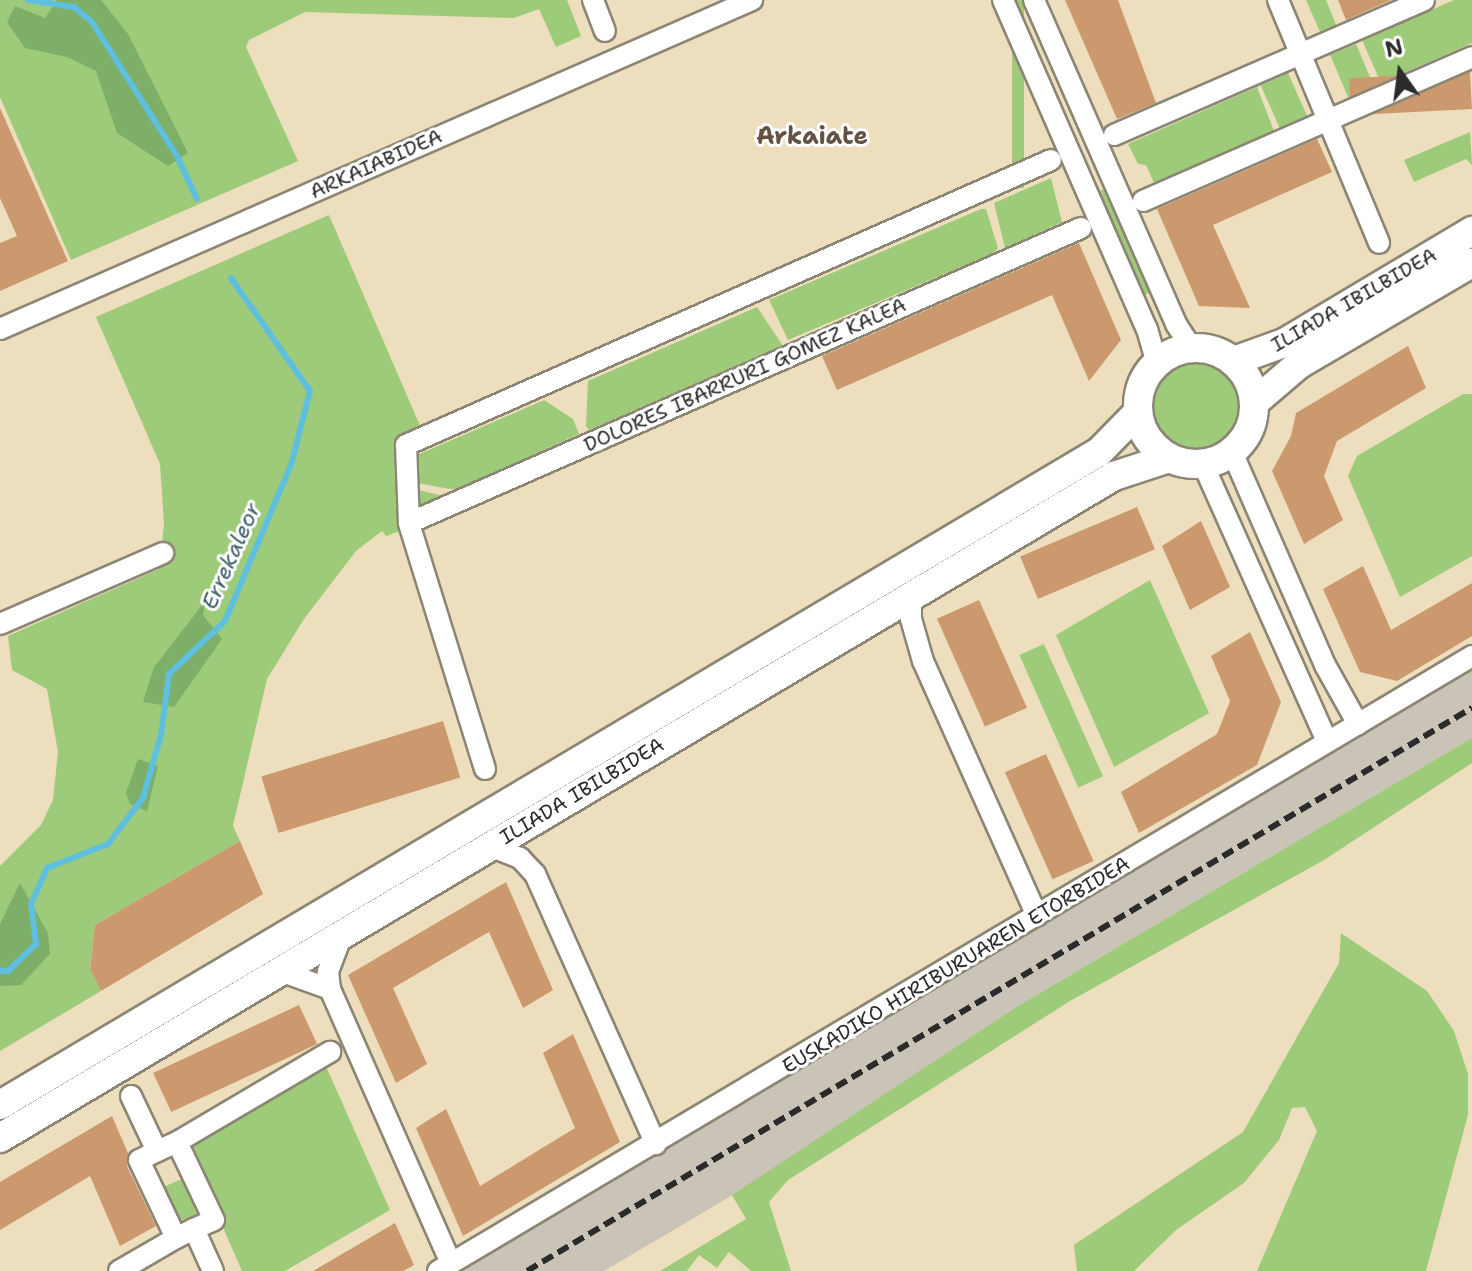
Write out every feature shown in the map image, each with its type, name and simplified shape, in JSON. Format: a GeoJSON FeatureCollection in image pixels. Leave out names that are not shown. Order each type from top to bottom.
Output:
{"type":"FeatureCollection","features":[{"type":"Feature","properties":{"kind":"street"},"geometry":{"type":"LineString","coordinates":[[593,0],[605,31]]}},
{"type":"Feature","properties":{"kind":"street","name":"ARKAIABIDEA"},"geometry":{"type":"LineString","coordinates":[[0,329],[752,0]]}},
{"type":"Feature","properties":{"kind":"street"},"geometry":{"type":"LineString","coordinates":[[1003,0],[1143,321],[1157,363]]}},
{"type":"Feature","properties":{"kind":"street"},"geometry":{"type":"LineString","coordinates":[[1034,0],[1176,324],[1191,347]]}},
{"type":"Feature","properties":{"kind":"street"},"geometry":{"type":"LineString","coordinates":[[1278,0],[1379,243]]}},
{"type":"Feature","properties":{"kind":"street"},"geometry":{"type":"LineString","coordinates":[[1114,135],[1424,0]]}},
{"type":"Feature","properties":{"kind":"street"},"geometry":{"type":"LineString","coordinates":[[1143,201],[1472,57]]}},
{"type":"Feature","properties":{"kind":"street"},"geometry":{"type":"LineString","coordinates":[[485,769],[409,523],[406,445],[1051,160]]}},
{"type":"Feature","properties":{"kind":"street","name":"DOLORES IBARRURI GOMEZ KALEA"},"geometry":{"type":"LineString","coordinates":[[409,523],[1081,228]]}},
{"type":"Feature","properties":{"kind":"street","name":"ILIADA IBILBIDEA"},"geometry":{"type":"LineString","coordinates":[[1234,361],[1284,343],[1472,231]]}},
{"type":"Feature","properties":{"kind":"street","name":"ILIADA IBILBIDEA"},"geometry":{"type":"LineString","coordinates":[[1255,402],[1298,365],[1472,263]]}},
{"type":"Feature","properties":{"kind":"street"},"geometry":{"type":"LineString","coordinates":[[1191,347],[1214,350],[1234,361],[1252,386],[1255,402],[1250,430],[1232,452],[1203,464],[1169,458],[1144,434],[1138,412],[1141,385],[1157,363],[1191,347]]}},
{"type":"Feature","properties":{"kind":"street","name":"ILIADA IBILBIDEA"},"geometry":{"type":"LineString","coordinates":[[0,1105],[1099,452],[1138,412]]}},
{"type":"Feature","properties":{"kind":"street"},"geometry":{"type":"LineString","coordinates":[[1232,452],[1325,665],[1358,724]]}},
{"type":"Feature","properties":{"kind":"street","name":"ILIADA IBILBIDEA"},"geometry":{"type":"LineString","coordinates":[[0,1138],[1114,476],[1169,458]]}},
{"type":"Feature","properties":{"kind":"street"},"geometry":{"type":"LineString","coordinates":[[1203,464],[1327,741]]}},
{"type":"Feature","properties":{"kind":"street"},"geometry":{"type":"LineString","coordinates":[[0,624],[163,553]]}},
{"type":"Feature","properties":{"kind":"street"},"geometry":{"type":"LineString","coordinates":[[911,597],[911,619],[923,661],[1037,916]]}},
{"type":"Feature","properties":{"kind":"street","name":"EUSKADIKO HIRIBURUAREN ETORBIDEA"},"geometry":{"type":"LineString","coordinates":[[444,1267],[656,1144],[1472,656]]}},
{"type":"Feature","properties":{"kind":"street"},"geometry":{"type":"LineString","coordinates":[[489,846],[520,858],[535,874],[656,1144]]}},
{"type":"Feature","properties":{"kind":"street"},"geometry":{"type":"LineString","coordinates":[[343,934],[328,972],[330,989],[444,1267]]}},
{"type":"Feature","properties":{"kind":"street"},"geometry":{"type":"LineString","coordinates":[[280,971],[330,989]]}},
{"type":"Feature","properties":{"kind":"street"},"geometry":{"type":"LineString","coordinates":[[213,1271],[185,1234],[139,1160],[177,1142],[330,1052]]}},
{"type":"Feature","properties":{"kind":"street"},"geometry":{"type":"LineString","coordinates":[[131,1096],[157,1151]]}},
{"type":"Feature","properties":{"kind":"street"},"geometry":{"type":"LineString","coordinates":[[119,1271],[214,1220],[177,1142]]}},
{"type":"Feature","properties":{"kind":"shaded area"},"geometry":{"type":"Polygon","coordinates":[[[1472,667],[1472,738],[1018,1006],[743,1189],[604,1271],[454,1271],[1472,667]]]}},
{"type":"Feature","properties":{"kind":"green space"},"geometry":{"type":"Polygon","coordinates":[[[0,0],[567,0],[581,36],[556,47],[539,9],[514,18],[305,12],[249,40],[246,47],[298,161],[71,260],[0,97],[0,0]]]}},
{"type":"Feature","properties":{"kind":"green space"},"geometry":{"type":"Polygon","coordinates":[[[57,0],[101,0],[128,34],[188,153],[168,166],[117,133],[96,71],[67,57],[25,48],[7,22],[15,6],[45,18],[57,0]]]}},
{"type":"Feature","properties":{"kind":"green space"},"geometry":{"type":"Polygon","coordinates":[[[1012,0],[1024,0],[1024,188],[1012,188],[1012,0]]]}},
{"type":"Feature","properties":{"kind":"green space"},"geometry":{"type":"Polygon","coordinates":[[[1306,0],[1326,0],[1337,27],[1321,34],[1306,0]]]}},
{"type":"Feature","properties":{"kind":"green space"},"geometry":{"type":"Polygon","coordinates":[[[1454,0],[1472,0],[1472,43],[1381,83],[1362,40],[1454,0]]]}},
{"type":"Feature","properties":{"kind":"green space"},"geometry":{"type":"Polygon","coordinates":[[[1356,44],[1374,87],[1349,98],[1330,55],[1356,44]]]}},
{"type":"Feature","properties":{"kind":"green space"},"geometry":{"type":"Polygon","coordinates":[[[1288,73],[1307,116],[1280,128],[1261,85],[1288,73]]]}},
{"type":"Feature","properties":{"kind":"green space"},"geometry":{"type":"Polygon","coordinates":[[[1257,87],[1274,131],[1154,183],[1146,165],[1138,164],[1128,144],[1257,87]]]}},
{"type":"Feature","properties":{"kind":"green space"},"geometry":{"type":"Polygon","coordinates":[[[1470,132],[1472,165],[1466,159],[1414,182],[1404,160],[1470,132]]]}},
{"type":"Feature","properties":{"kind":"green space"},"geometry":{"type":"Polygon","coordinates":[[[1051,178],[1062,222],[1005,248],[994,203],[1051,178]]]}},
{"type":"Feature","properties":{"kind":"green space"},"geometry":{"type":"Polygon","coordinates":[[[1107,188],[1151,292],[1141,296],[1097,192],[1107,188]]]}},
{"type":"Feature","properties":{"kind":"green space"},"geometry":{"type":"Polygon","coordinates":[[[986,209],[998,248],[994,253],[788,340],[769,300],[986,209]]]}},
{"type":"Feature","properties":{"kind":"green space"},"geometry":{"type":"Polygon","coordinates":[[[329,215],[421,428],[411,433],[415,456],[544,400],[573,419],[579,434],[456,490],[417,483],[418,490],[452,498],[403,530],[386,536],[382,531],[356,551],[304,619],[267,679],[233,826],[240,841],[95,925],[90,968],[101,991],[0,1051],[0,866],[41,825],[53,800],[58,752],[47,689],[12,670],[8,636],[159,569],[164,524],[160,464],[96,317],[329,215]]]}},
{"type":"Feature","properties":{"kind":"green space"},"geometry":{"type":"Polygon","coordinates":[[[757,307],[783,346],[589,430],[586,426],[588,381],[757,307]]]}},
{"type":"Feature","properties":{"kind":"green space"},"geometry":{"type":"Polygon","coordinates":[[[1197,357],[1215,361],[1231,371],[1241,387],[1245,405],[1241,423],[1231,439],[1215,449],[1197,453],[1179,449],[1163,439],[1153,423],[1149,405],[1153,387],[1163,371],[1179,361],[1197,357]]]}},
{"type":"Feature","properties":{"kind":"green space"},"geometry":{"type":"Polygon","coordinates":[[[1463,394],[1472,394],[1472,556],[1400,597],[1348,476],[1357,456],[1463,394]]]}},
{"type":"Feature","properties":{"kind":"green space"},"geometry":{"type":"Polygon","coordinates":[[[1150,580],[1209,713],[1114,767],[1056,635],[1150,580]]]}},
{"type":"Feature","properties":{"kind":"green space"},"geometry":{"type":"Polygon","coordinates":[[[206,600],[203,615],[222,639],[174,707],[143,702],[154,667],[206,600]]]}},
{"type":"Feature","properties":{"kind":"green space"},"geometry":{"type":"Polygon","coordinates":[[[1044,644],[1103,776],[1078,787],[1019,655],[1044,644]]]}},
{"type":"Feature","properties":{"kind":"green space"},"geometry":{"type":"Polygon","coordinates":[[[1472,738],[1472,763],[1324,860],[1070,1001],[788,1180],[769,1202],[791,1271],[751,1271],[729,1252],[717,1268],[699,1255],[687,1271],[660,1271],[746,1219],[732,1195],[1018,1006],[1472,738]]]}},
{"type":"Feature","properties":{"kind":"green space"},"geometry":{"type":"Polygon","coordinates":[[[138,759],[158,766],[147,811],[130,804],[126,793],[138,759]]]}},
{"type":"Feature","properties":{"kind":"green space"},"geometry":{"type":"Polygon","coordinates":[[[20,883],[48,933],[50,954],[21,985],[0,986],[0,924],[20,883]]]}},
{"type":"Feature","properties":{"kind":"green space"},"geometry":{"type":"Polygon","coordinates":[[[1341,933],[1427,991],[1454,1031],[1468,1074],[1468,1115],[1426,1271],[1257,1271],[1317,1131],[1305,1107],[1292,1108],[1279,1140],[1244,1183],[1176,1230],[1134,1271],[1077,1271],[1074,1245],[1243,1132],[1339,963],[1341,933]]]}},
{"type":"Feature","properties":{"kind":"green space"},"geometry":{"type":"Polygon","coordinates":[[[324,1062],[390,1210],[285,1271],[242,1271],[186,1143],[324,1062]]]}},
{"type":"Feature","properties":{"kind":"green space"},"geometry":{"type":"Polygon","coordinates":[[[182,1179],[197,1214],[178,1222],[163,1187],[182,1179]]]}},
{"type":"Feature","properties":{"kind":"building"},"geometry":{"type":"Polygon","coordinates":[[[1065,0],[1118,0],[1156,103],[1117,119],[1065,0]]]}},
{"type":"Feature","properties":{"kind":"building"},"geometry":{"type":"Polygon","coordinates":[[[1338,0],[1391,0],[1346,20],[1338,0]]]}},
{"type":"Feature","properties":{"kind":"building"},"geometry":{"type":"Polygon","coordinates":[[[1470,72],[1472,109],[1351,115],[1349,78],[1470,72]]]}},
{"type":"Feature","properties":{"kind":"building"},"geometry":{"type":"Polygon","coordinates":[[[0,108],[68,261],[0,291],[0,243],[17,236],[0,198],[0,108]]]}},
{"type":"Feature","properties":{"kind":"building"},"geometry":{"type":"Polygon","coordinates":[[[1317,139],[1332,172],[1213,225],[1250,308],[1199,306],[1157,209],[1317,139]]]}},
{"type":"Feature","properties":{"kind":"building"},"geometry":{"type":"Polygon","coordinates":[[[1079,243],[1121,340],[1089,381],[1052,295],[837,390],[822,356],[1079,243]]]}},
{"type":"Feature","properties":{"kind":"building"},"geometry":{"type":"Polygon","coordinates":[[[1408,346],[1426,388],[1337,441],[1324,476],[1343,520],[1304,544],[1272,471],[1291,436],[1296,413],[1408,346]]]}},
{"type":"Feature","properties":{"kind":"building"},"geometry":{"type":"Polygon","coordinates":[[[1137,507],[1155,549],[1038,599],[1020,557],[1137,507]]]}},
{"type":"Feature","properties":{"kind":"building"},"geometry":{"type":"Polygon","coordinates":[[[1201,521],[1230,587],[1190,610],[1162,546],[1201,521]]]}},
{"type":"Feature","properties":{"kind":"building"},"geometry":{"type":"Polygon","coordinates":[[[1363,566],[1391,630],[1472,583],[1472,636],[1397,681],[1360,672],[1323,589],[1363,566]]]}},
{"type":"Feature","properties":{"kind":"building"},"geometry":{"type":"Polygon","coordinates":[[[979,600],[1027,708],[985,727],[937,619],[979,600]]]}},
{"type":"Feature","properties":{"kind":"building"},"geometry":{"type":"Polygon","coordinates":[[[1250,632],[1281,702],[1257,765],[1139,833],[1121,792],[1217,734],[1230,701],[1211,656],[1250,632]]]}},
{"type":"Feature","properties":{"kind":"building"},"geometry":{"type":"Polygon","coordinates":[[[443,721],[460,777],[279,833],[261,777],[443,721]]]}},
{"type":"Feature","properties":{"kind":"building"},"geometry":{"type":"Polygon","coordinates":[[[1046,754],[1094,861],[1052,879],[1005,772],[1046,754]]]}},
{"type":"Feature","properties":{"kind":"building"},"geometry":{"type":"Polygon","coordinates":[[[240,841],[263,894],[101,991],[90,969],[95,925],[240,841]]]}},
{"type":"Feature","properties":{"kind":"building"},"geometry":{"type":"Polygon","coordinates":[[[506,882],[553,990],[523,1008],[489,932],[393,988],[427,1064],[396,1083],[348,975],[506,882]]]}},
{"type":"Feature","properties":{"kind":"building"},"geometry":{"type":"Polygon","coordinates":[[[299,1005],[317,1044],[171,1112],[153,1073],[299,1005]]]}},
{"type":"Feature","properties":{"kind":"building"},"geometry":{"type":"Polygon","coordinates":[[[573,1034],[620,1142],[463,1236],[416,1128],[446,1109],[480,1186],[575,1128],[543,1053],[573,1034]]]}},
{"type":"Feature","properties":{"kind":"building"},"geometry":{"type":"Polygon","coordinates":[[[112,1116],[128,1153],[127,1166],[156,1226],[120,1246],[90,1176],[0,1230],[0,1182],[112,1116]]]}},
{"type":"Feature","properties":{"kind":"building"},"geometry":{"type":"Polygon","coordinates":[[[395,1223],[414,1265],[403,1271],[313,1271],[395,1223]]]}},
{"type":"Feature","properties":{"kind":"waterway","name":"Errekaleor"},"geometry":{"type":"LineString","coordinates":[[28,0],[74,7],[92,22],[177,156],[197,199]]}},
{"type":"Feature","properties":{"kind":"waterway","name":"Errekaleor"},"geometry":{"type":"LineString","coordinates":[[0,971],[8,971],[36,944],[31,904],[47,868],[108,844],[143,798],[161,735],[169,674],[225,621],[291,465],[310,391],[231,278]]}},
{"type":"Feature","properties":{"kind":"railway"},"geometry":{"type":"LineString","coordinates":[[527,1271],[1472,708]]}},
{"type":"Feature","properties":{"kind":"district","name":"Arkaiate"},"geometry":{"type":"Point","coordinates":[812,137]}}]}
